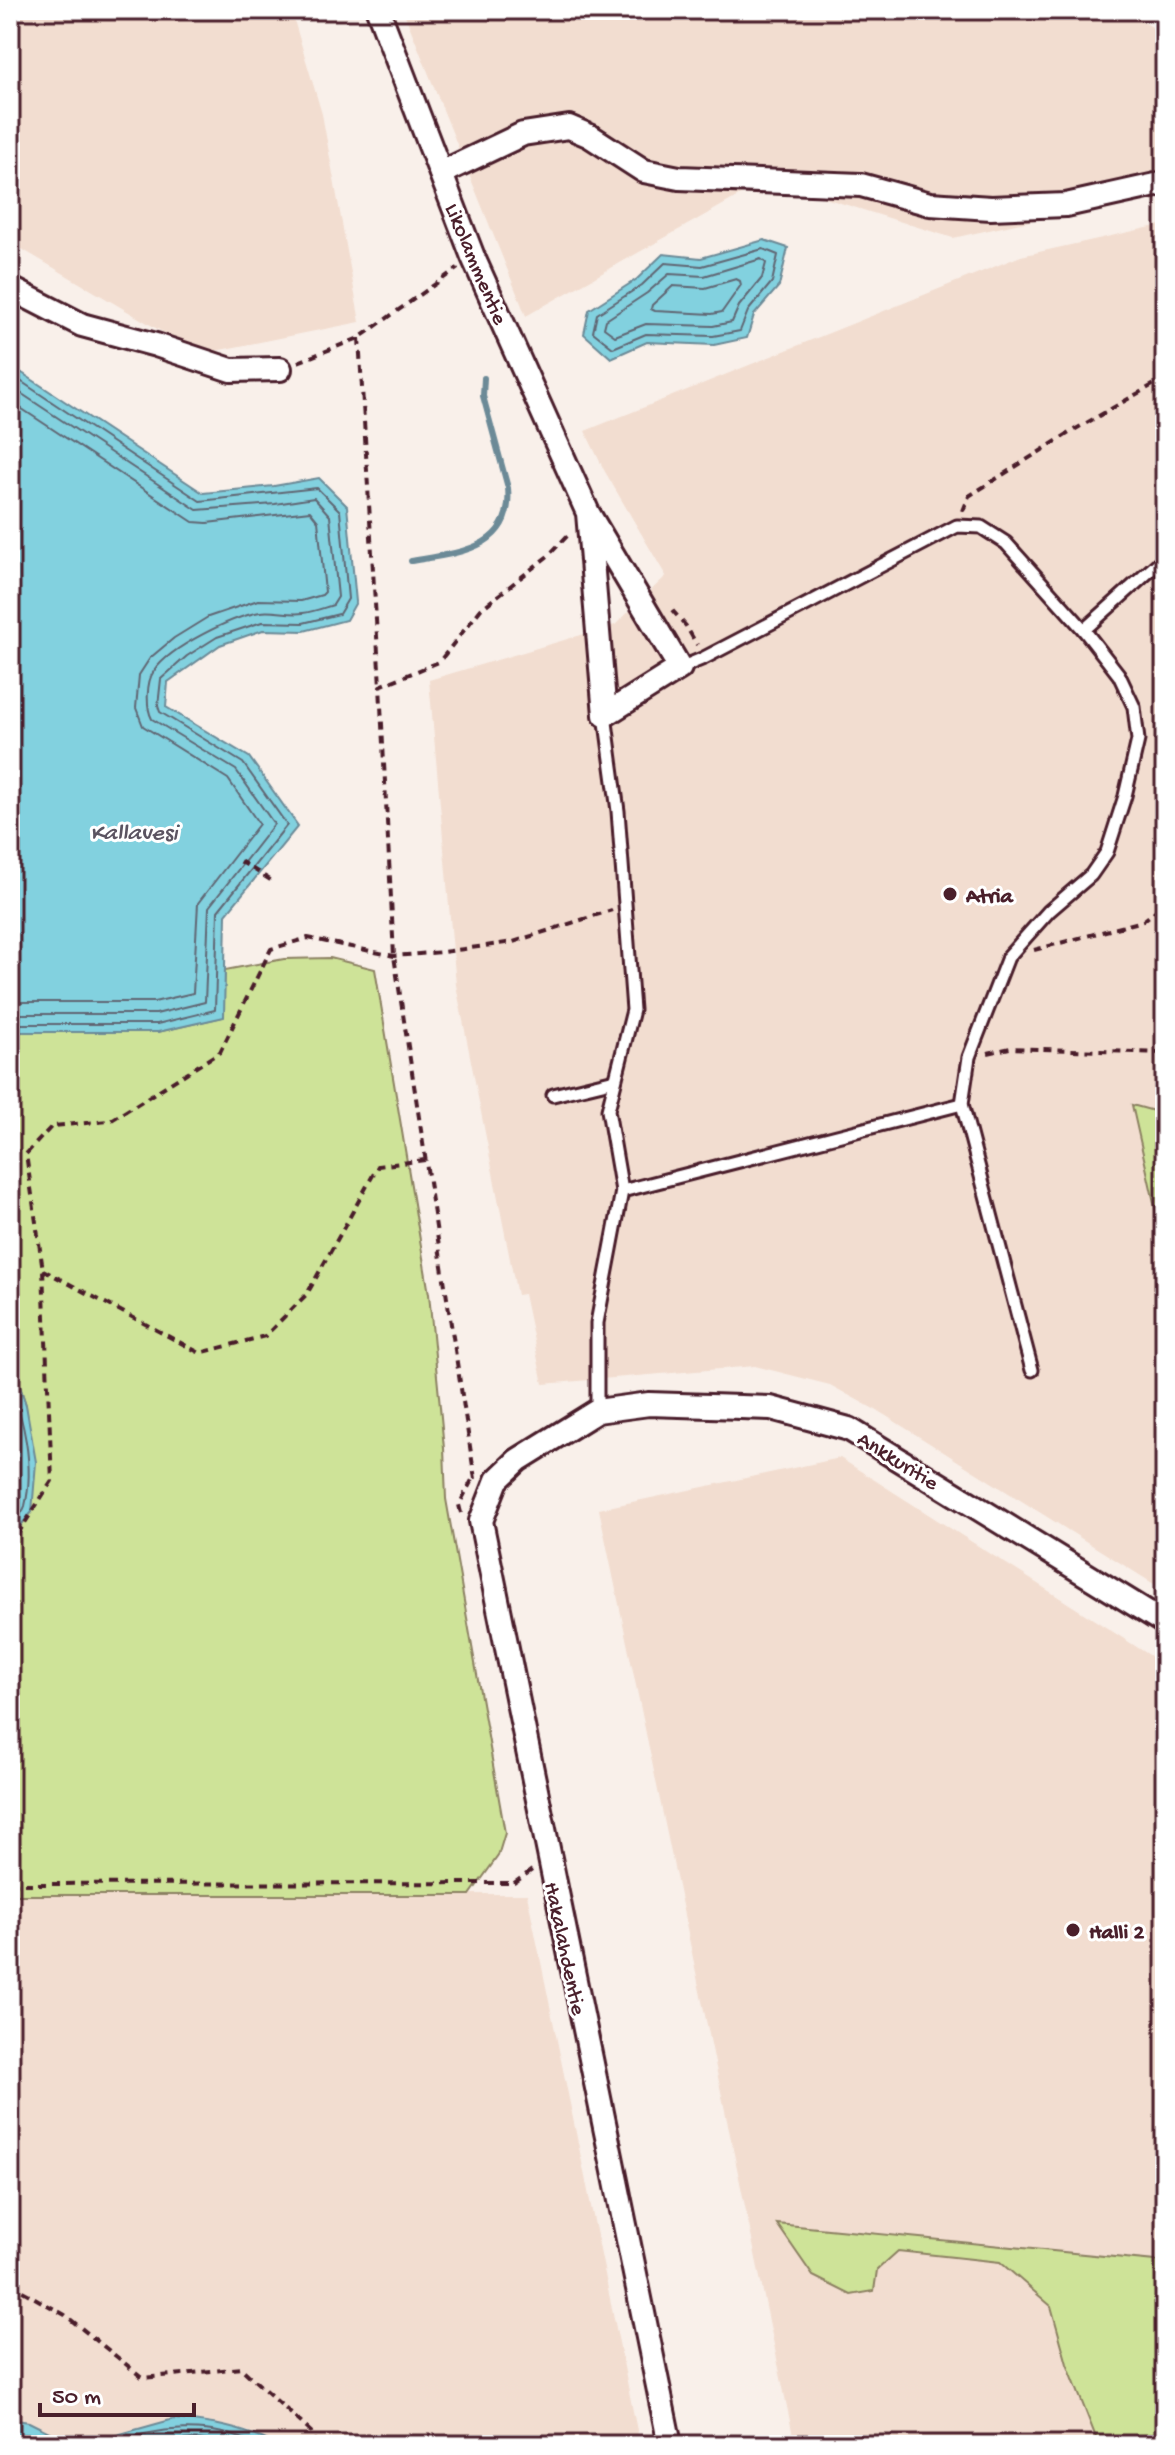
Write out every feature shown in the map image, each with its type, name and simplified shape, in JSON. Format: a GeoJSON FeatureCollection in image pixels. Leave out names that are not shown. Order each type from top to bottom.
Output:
{"type":"FeatureCollection","features":[{"type":"Feature","properties":{"kind":"street","name":"Likolammentie"},"geometry":{"type":"LineString","coordinates":[[378,10],[473,257],[588,513],[680,668]]}},
{"type":"Feature","properties":{"kind":"street"},"geometry":{"type":"LineString","coordinates":[[441,173],[523,134],[569,127],[590,136],[644,171],[679,178],[861,185],[930,204],[991,208],[1066,205],[1165,183]]}},
{"type":"Feature","properties":{"kind":"street"},"geometry":{"type":"LineString","coordinates":[[10,288],[82,325],[231,370],[280,369]]}},
{"type":"Feature","properties":{"kind":"street","name":"Likolammentie"},"geometry":{"type":"LineString","coordinates":[[588,513],[605,715]]}},
{"type":"Feature","properties":{"kind":"street"},"geometry":{"type":"LineString","coordinates":[[605,715],[680,668]]}},
{"type":"Feature","properties":{"kind":"street","name":"Ankkuritie"},"geometry":{"type":"LineString","coordinates":[[481,1521],[497,1480],[518,1460],[597,1411],[649,1404],[771,1408],[849,1429],[1165,1623]]}},
{"type":"Feature","properties":{"kind":"street","name":"Hakalahdentie"},"geometry":{"type":"LineString","coordinates":[[481,1521],[670,2445]]}},
{"type":"Feature","properties":{"kind":"lane"},"geometry":{"type":"LineString","coordinates":[[680,668],[957,526],[981,527],[1006,543],[1084,630],[1119,675],[1134,707],[1138,740],[1125,796],[1107,852],[1091,875],[1049,911],[1008,957],[969,1057],[962,1104],[1032,1370]]}},
{"type":"Feature","properties":{"kind":"lane"},"geometry":{"type":"LineString","coordinates":[[1084,630],[1165,557]]}},
{"type":"Feature","properties":{"kind":"lane"},"geometry":{"type":"LineString","coordinates":[[597,1411],[597,1323],[622,1191],[608,1110],[633,1010],[618,811],[605,715]]}},
{"type":"Feature","properties":{"kind":"lane"},"geometry":{"type":"LineString","coordinates":[[553,1095],[615,1080]]}},
{"type":"Feature","properties":{"kind":"lane"},"geometry":{"type":"LineString","coordinates":[[622,1191],[962,1104]]}},
{"type":"Feature","properties":{"kind":"path"},"geometry":{"type":"LineString","coordinates":[[280,369],[359,338],[473,257]]}},
{"type":"Feature","properties":{"kind":"path"},"geometry":{"type":"LineString","coordinates":[[359,338],[394,956],[481,1521]]}},
{"type":"Feature","properties":{"kind":"path"},"geometry":{"type":"LineString","coordinates":[[969,496],[1165,378]]}},
{"type":"Feature","properties":{"kind":"path"},"geometry":{"type":"LineString","coordinates":[[380,686],[439,662],[481,609],[548,556],[588,513]]}},
{"type":"Feature","properties":{"kind":"path"},"geometry":{"type":"LineString","coordinates":[[664,601],[686,626],[704,658]]}},
{"type":"Feature","properties":{"kind":"path"},"geometry":{"type":"LineString","coordinates":[[240,861],[272,881]]}},
{"type":"Feature","properties":{"kind":"path"},"geometry":{"type":"LineString","coordinates":[[1063,943],[1143,921],[1165,903]]}},
{"type":"Feature","properties":{"kind":"path"},"geometry":{"type":"LineString","coordinates":[[10,1546],[52,1481],[43,1270],[26,1154],[52,1126],[110,1121],[220,1052],[271,949],[308,938],[394,956],[513,942],[625,905]]}},
{"type":"Feature","properties":{"kind":"path"},"geometry":{"type":"LineString","coordinates":[[969,1057],[1010,1048],[1165,1053]]}},
{"type":"Feature","properties":{"kind":"path"},"geometry":{"type":"LineString","coordinates":[[43,1270],[200,1353],[265,1336],[307,1294],[378,1166],[425,1160]]}},
{"type":"Feature","properties":{"kind":"path"},"geometry":{"type":"LineString","coordinates":[[10,1884],[514,1883],[534,1869],[551,1869]]}},
{"type":"Feature","properties":{"kind":"path"},"geometry":{"type":"LineString","coordinates":[[10,2284],[65,2315],[143,2378],[241,2368],[311,2432],[316,2445]]}},
{"type":"Feature","properties":{"kind":"shaded area"},"geometry":{"type":"Polygon","coordinates":[[[10,10],[291,10],[322,114],[360,322],[200,354],[10,242],[10,10]]]}},
{"type":"Feature","properties":{"kind":"shaded area"},"geometry":{"type":"Polygon","coordinates":[[[403,10],[1124,10],[1165,35],[1165,191],[953,238],[767,180],[526,316],[403,10]]]}},
{"type":"Feature","properties":{"kind":"shaded area","name":"Atria"},"geometry":{"type":"Polygon","coordinates":[[[1165,224],[1165,1591],[883,1414],[830,1385],[755,1366],[543,1384],[524,1294],[517,1295],[456,985],[429,680],[615,625],[666,576],[604,470],[585,431],[1021,256],[1165,224]]]}},
{"type":"Feature","properties":{"kind":"shaded area"},"geometry":{"type":"Polygon","coordinates":[[[840,1458],[1165,1665],[1165,2445],[795,2445],[599,1509],[840,1458]]]}},
{"type":"Feature","properties":{"kind":"shaded area"},"geometry":{"type":"Polygon","coordinates":[[[527,1894],[640,2445],[277,2445],[247,2431],[174,2420],[113,2435],[88,2445],[75,2445],[29,2422],[10,2419],[10,1895],[527,1894]]]}},
{"type":"Feature","properties":{"kind":"green space"},"geometry":{"type":"Polygon","coordinates":[[[330,958],[375,969],[429,1294],[446,1499],[505,1833],[498,1856],[470,1895],[10,1895],[10,1538],[32,1512],[26,1405],[10,1356],[10,1032],[158,1032],[223,1017],[225,970],[284,959],[330,958]]]}},
{"type":"Feature","properties":{"kind":"green space"},"geometry":{"type":"Polygon","coordinates":[[[1132,1105],[1165,1114],[1165,1251],[1132,1105]]]}},
{"type":"Feature","properties":{"kind":"green space"},"geometry":{"type":"Polygon","coordinates":[[[777,2224],[1165,2262],[1165,2445],[1099,2445],[1067,2364],[1051,2306],[1000,2262],[898,2251],[877,2270],[874,2291],[851,2295],[813,2276],[777,2224]]]}},
{"type":"Feature","properties":{"kind":"water"},"geometry":{"type":"Polygon","coordinates":[[[764,240],[788,248],[779,286],[754,315],[747,338],[714,345],[647,342],[611,358],[584,334],[589,310],[637,279],[663,254],[701,258],[764,240]]]}},
{"type":"Feature","properties":{"kind":"water","name":"Kallavesi"},"geometry":{"type":"Polygon","coordinates":[[[10,365],[203,493],[319,478],[347,506],[356,602],[346,620],[304,631],[263,630],[220,645],[168,682],[166,707],[249,757],[298,826],[226,914],[224,1017],[158,1032],[10,1032],[10,365]]]}},
{"type":"Feature","properties":{"kind":"water"},"geometry":{"type":"Polygon","coordinates":[[[10,1356],[26,1405],[36,1462],[32,1512],[10,1538],[10,1356]]]}},
{"type":"Feature","properties":{"kind":"water"},"geometry":{"type":"Polygon","coordinates":[[[10,2419],[29,2422],[75,2445],[10,2445],[10,2419]]]}},
{"type":"Feature","properties":{"kind":"water"},"geometry":{"type":"Polygon","coordinates":[[[174,2419],[227,2427],[277,2445],[81,2445],[174,2419]]]}},
{"type":"Feature","properties":{"kind":"waterway"},"geometry":{"type":"LineString","coordinates":[[411,561],[447,555],[479,544],[492,536],[502,524],[508,488],[483,396],[484,378]]}},
{"type":"Feature","properties":{"kind":"place","name":"Atria"},"geometry":{"type":"Point","coordinates":[950,894]}},
{"type":"Feature","properties":{"kind":"place","name":"Halli 2"},"geometry":{"type":"Point","coordinates":[1073,1930]}}]}
